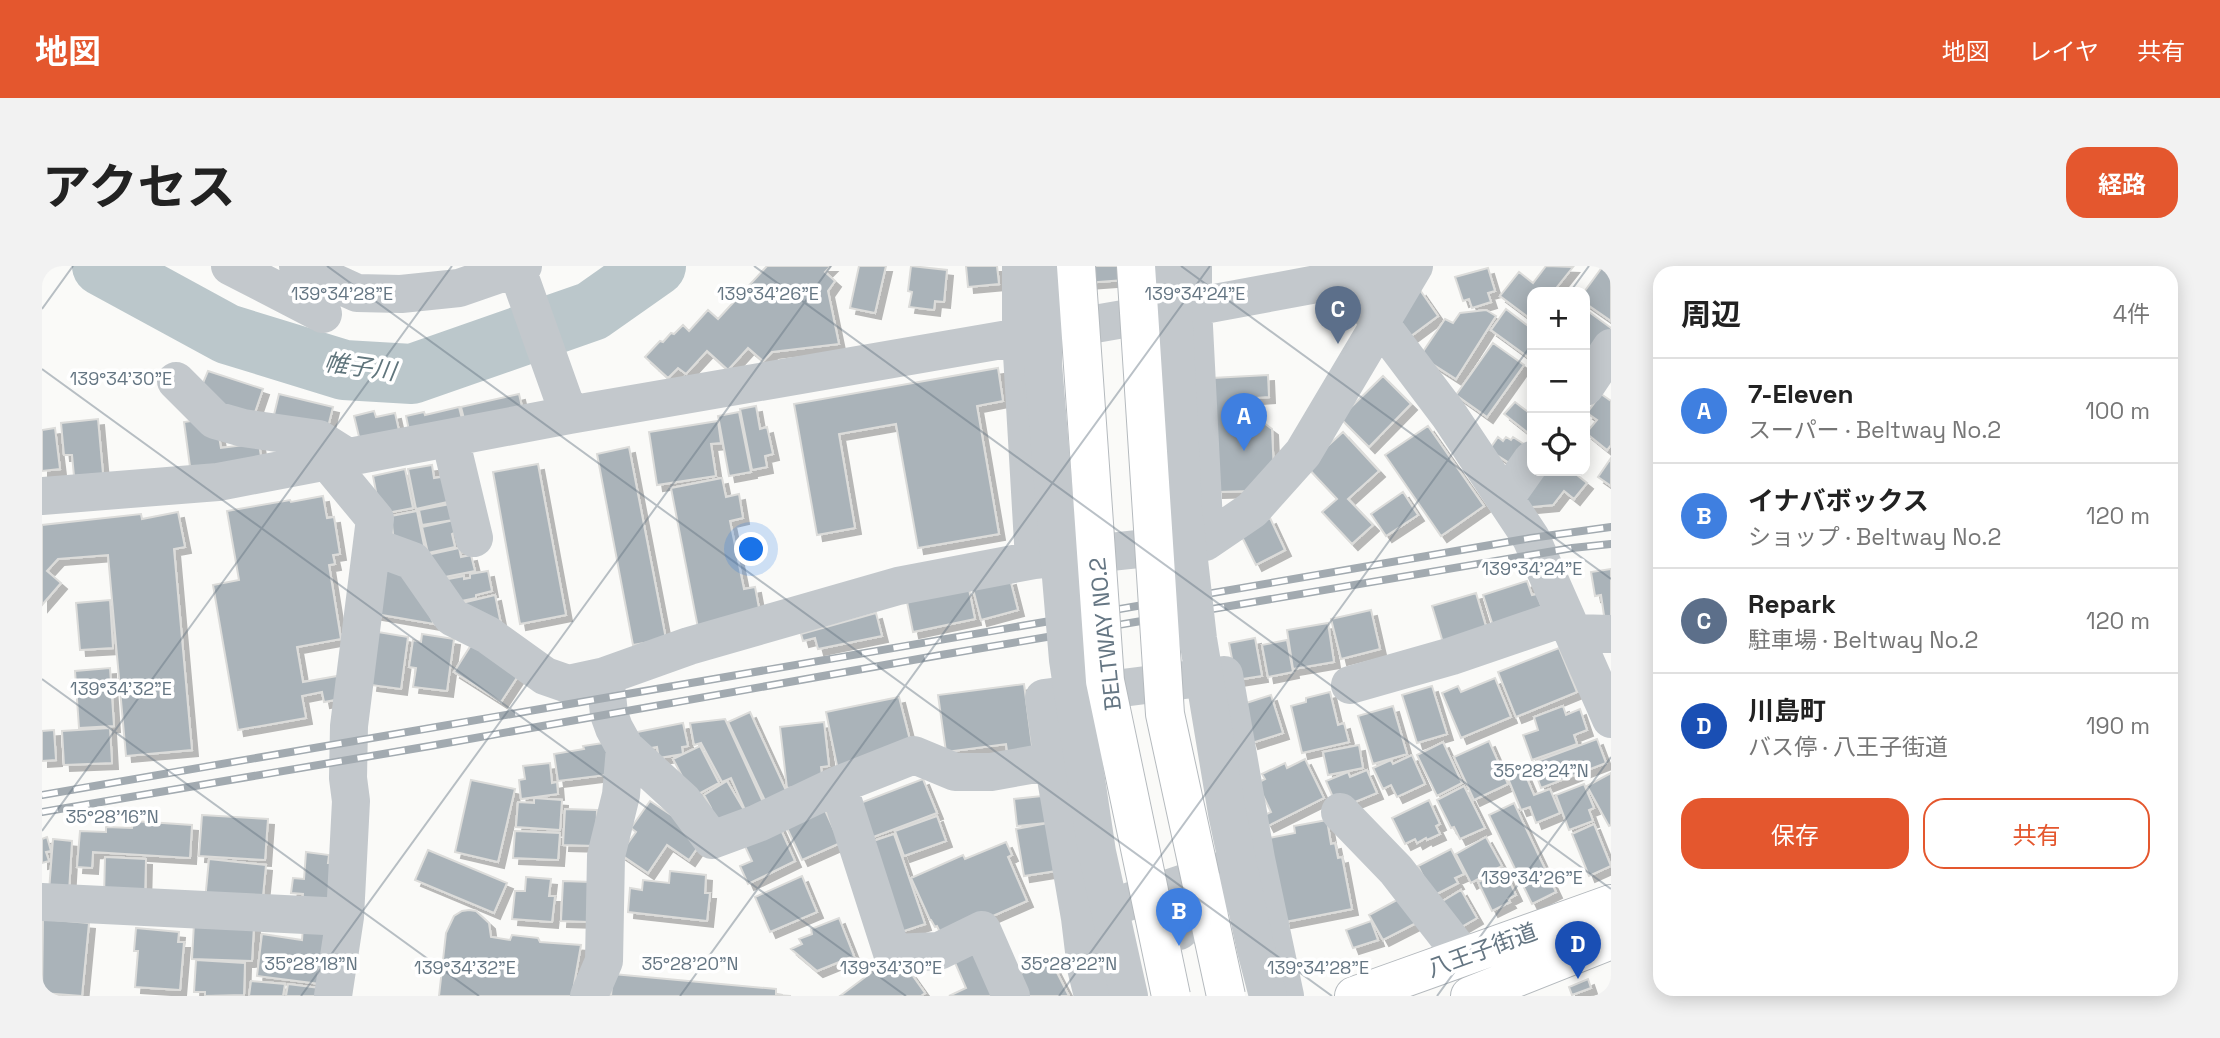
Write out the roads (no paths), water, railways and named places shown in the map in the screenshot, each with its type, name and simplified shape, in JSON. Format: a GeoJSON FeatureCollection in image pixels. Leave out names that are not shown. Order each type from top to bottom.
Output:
{"type":"FeatureCollection","features":[{"type":"Feature","properties":{"kind":"main road","name":"BELTWAY NO.2"},"geometry":{"type":"LineString","coordinates":[[1076,266],[1105,681],[1171,996]]}},
{"type":"Feature","properties":{"kind":"main road"},"geometry":{"type":"LineString","coordinates":[[1136,266],[1166,714],[1226,996]]}},
{"type":"Feature","properties":{"kind":"main road","name":"八王子街道"},"geometry":{"type":"LineString","coordinates":[[1354,996],[1611,904]]}},
{"type":"Feature","properties":{"kind":"main road","name":"八王子街道"},"geometry":{"type":"LineString","coordinates":[[1470,996],[1611,940]]}},
{"type":"Feature","properties":{"kind":"street"},"geometry":{"type":"LineString","coordinates":[[230,266],[323,314]]}},
{"type":"Feature","properties":{"kind":"street"},"geometry":{"type":"LineString","coordinates":[[298,266],[358,293],[401,294],[459,288],[521,276],[564,401]]}},
{"type":"Feature","properties":{"kind":"street"},"geometry":{"type":"LineString","coordinates":[[1021,266],[1021,337],[1034,560]]}},
{"type":"Feature","properties":{"kind":"street"},"geometry":{"type":"LineString","coordinates":[[1043,266],[1044,364],[1068,660],[1097,852],[1129,996]]}},
{"type":"Feature","properties":{"kind":"street"},"geometry":{"type":"LineString","coordinates":[[1171,266],[1183,508],[1198,639],[1227,813],[1273,993]]}},
{"type":"Feature","properties":{"kind":"street"},"geometry":{"type":"LineString","coordinates":[[1193,266],[1205,542]]}},
{"type":"Feature","properties":{"kind":"street"},"geometry":{"type":"LineString","coordinates":[[42,496],[218,482],[450,438],[564,401],[1021,337],[1414,266]]}},
{"type":"Feature","properties":{"kind":"street"},"geometry":{"type":"LineString","coordinates":[[372,546],[413,561],[452,617],[488,635],[545,676],[568,684],[605,676],[689,646],[898,586],[1034,560],[1205,542],[1252,510],[1303,453],[1414,266]]}},
{"type":"Feature","properties":{"kind":"street"},"geometry":{"type":"LineString","coordinates":[[1346,277],[1449,415],[1506,497],[1539,554],[1611,719]]}},
{"type":"Feature","properties":{"kind":"street"},"geometry":{"type":"LineString","coordinates":[[176,381],[215,420],[243,428],[319,439],[338,460],[375,519],[349,726],[348,778],[351,801],[345,917],[333,996]]}},
{"type":"Feature","properties":{"kind":"street"},"geometry":{"type":"LineString","coordinates":[[450,438],[474,538]]}},
{"type":"Feature","properties":{"kind":"street"},"geometry":{"type":"LineString","coordinates":[[1506,497],[1527,467]]}},
{"type":"Feature","properties":{"kind":"street"},"geometry":{"type":"LineString","coordinates":[[1350,685],[1570,625],[1611,634]]}},
{"type":"Feature","properties":{"kind":"street"},"geometry":{"type":"LineString","coordinates":[[1092,987],[1044,698],[1224,675],[1256,859],[1273,993]]}},
{"type":"Feature","properties":{"kind":"street"},"geometry":{"type":"LineString","coordinates":[[605,676],[609,714],[625,748],[683,801],[712,840],[758,823],[838,785],[914,755],[955,772],[991,772],[1053,761]]}},
{"type":"Feature","properties":{"kind":"street"},"geometry":{"type":"LineString","coordinates":[[589,996],[604,961],[606,856],[621,794],[625,748]]}},
{"type":"Feature","properties":{"kind":"street"},"geometry":{"type":"LineString","coordinates":[[838,785],[892,953],[939,951],[982,930],[1012,996]]}},
{"type":"Feature","properties":{"kind":"street"},"geometry":{"type":"LineString","coordinates":[[1340,812],[1396,870],[1464,956]]}},
{"type":"Feature","properties":{"kind":"street"},"geometry":{"type":"LineString","coordinates":[[1080,918],[1256,859]]}},
{"type":"Feature","properties":{"kind":"street"},"geometry":{"type":"LineString","coordinates":[[1092,987],[1088,965],[1091,947],[1108,926],[1117,920],[1179,930],[1223,892],[1236,890],[1266,912],[1273,923],[1284,968],[1283,976],[1273,993]]}},
{"type":"Feature","properties":{"kind":"street"},"geometry":{"type":"LineString","coordinates":[[42,902],[345,917]]}},
{"type":"Feature","properties":{"kind":"waterway","name":"帷子川"},"geometry":{"type":"LineString","coordinates":[[102,266],[227,334],[344,370],[412,374],[592,311],[656,266]]}},
{"type":"Feature","properties":{"kind":"railway"},"geometry":{"type":"LineString","coordinates":[[42,795],[1531,538],[1611,527]]}},
{"type":"Feature","properties":{"kind":"railway"},"geometry":{"type":"LineString","coordinates":[[42,812],[941,655],[1572,548],[1611,544]]}},
{"type":"Feature","properties":{"kind":"place","name":"Repark"},"geometry":{"type":"Point","coordinates":[1338,344]}},
{"type":"Feature","properties":{"kind":"place","name":"7-Eleven"},"geometry":{"type":"Point","coordinates":[1244,451]}},
{"type":"Feature","properties":{"kind":"place","name":"イナバボックス"},"geometry":{"type":"Point","coordinates":[1179,946]}},
{"type":"Feature","properties":{"kind":"place","name":"川島町"},"geometry":{"type":"Point","coordinates":[1578,979]}}]}
